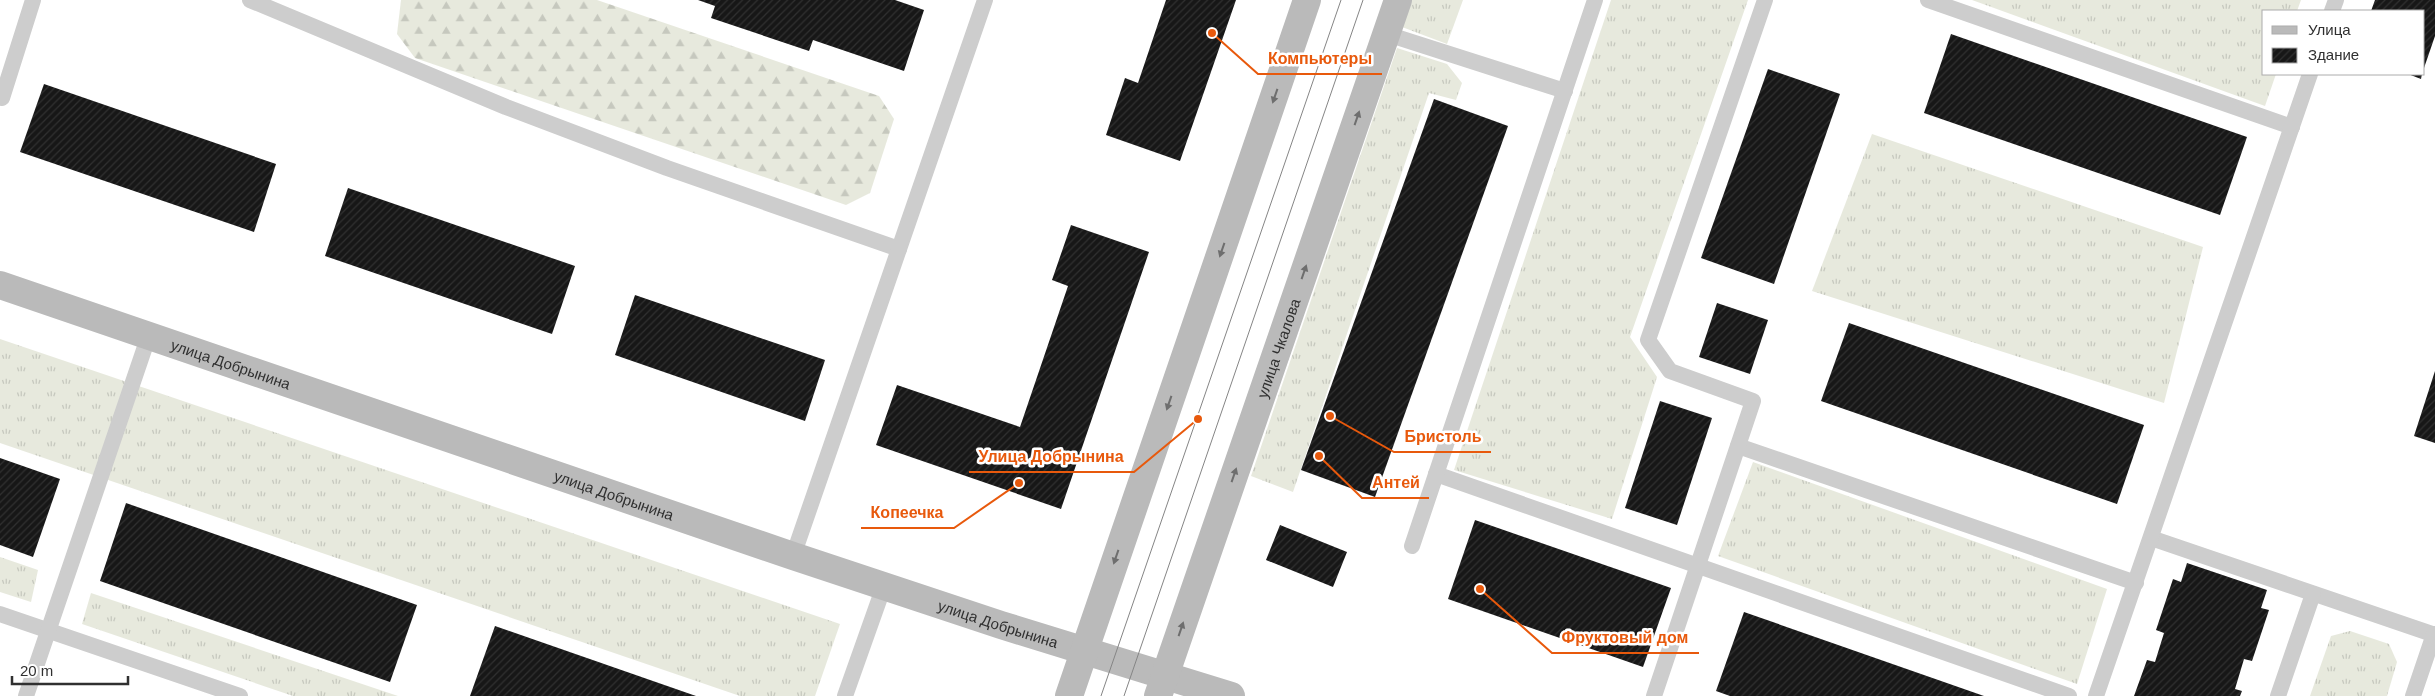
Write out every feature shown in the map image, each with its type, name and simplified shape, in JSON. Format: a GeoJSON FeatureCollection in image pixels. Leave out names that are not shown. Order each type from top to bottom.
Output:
{"type":"FeatureCollection","features":[{"type":"Feature","properties":{"kind":"main road"},"geometry":{"type":"LineString","coordinates":[[1069,696],[1307,0]]}},
{"type":"Feature","properties":{"kind":"main road","name":"улица Чкалова"},"geometry":{"type":"LineString","coordinates":[[1161,685],[1398,0]]}},
{"type":"Feature","properties":{"kind":"main road","name":"улица Добрынина"},"geometry":{"type":"LineString","coordinates":[[0,285],[793,556],[1084,650],[1161,685],[1231,696]]}},
{"type":"Feature","properties":{"kind":"lane"},"geometry":{"type":"LineString","coordinates":[[2,98],[33,0]]}},
{"type":"Feature","properties":{"kind":"lane"},"geometry":{"type":"LineString","coordinates":[[250,0],[506,107],[667,168],[900,249]]}},
{"type":"Feature","properties":{"kind":"lane"},"geometry":{"type":"LineString","coordinates":[[793,556],[985,0]]}},
{"type":"Feature","properties":{"kind":"lane"},"geometry":{"type":"LineString","coordinates":[[1412,546],[1595,0]]}},
{"type":"Feature","properties":{"kind":"lane"},"geometry":{"type":"LineString","coordinates":[[1654,696],[1753,401],[1670,371],[1648,340],[1765,0]]}},
{"type":"Feature","properties":{"kind":"lane"},"geometry":{"type":"LineString","coordinates":[[1928,0],[2292,127]]}},
{"type":"Feature","properties":{"kind":"lane"},"geometry":{"type":"LineString","coordinates":[[1387,34],[1565,91]]}},
{"type":"Feature","properties":{"kind":"lane"},"geometry":{"type":"LineString","coordinates":[[2096,696],[2310,75]]}},
{"type":"Feature","properties":{"kind":"lane"},"geometry":{"type":"LineString","coordinates":[[26,696],[149,335]]}},
{"type":"Feature","properties":{"kind":"lane"},"geometry":{"type":"LineString","coordinates":[[1738,446],[2136,583]]}},
{"type":"Feature","properties":{"kind":"lane"},"geometry":{"type":"LineString","coordinates":[[1436,474],[2069,696]]}},
{"type":"Feature","properties":{"kind":"lane"},"geometry":{"type":"LineString","coordinates":[[2151,538],[2435,634],[2413,696]]}},
{"type":"Feature","properties":{"kind":"lane"},"geometry":{"type":"LineString","coordinates":[[845,696],[884,586]]}},
{"type":"Feature","properties":{"kind":"lane"},"geometry":{"type":"LineString","coordinates":[[2278,696],[2312,594]]}},
{"type":"Feature","properties":{"kind":"lane"},"geometry":{"type":"LineString","coordinates":[[0,614],[240,696]]}},
{"type":"Feature","properties":{"kind":"green space"},"geometry":{"type":"Polygon","coordinates":[[[401,0],[597,0],[879,96],[894,119],[870,193],[846,205],[415,58],[397,34],[401,0]]]}},
{"type":"Feature","properties":{"kind":"green space"},"geometry":{"type":"Polygon","coordinates":[[[1411,0],[1463,0],[1447,44],[1402,27],[1411,0]]]}},
{"type":"Feature","properties":{"kind":"green space"},"geometry":{"type":"Polygon","coordinates":[[[1611,0],[1748,0],[1630,337],[1657,377],[1612,519],[1454,470],[1611,0]]]}},
{"type":"Feature","properties":{"kind":"green space"},"geometry":{"type":"Polygon","coordinates":[[[1972,0],[2301,0],[2297,10],[2262,10],[2262,75],[2276,75],[2265,106],[1972,0]]]}},
{"type":"Feature","properties":{"kind":"green space"},"geometry":{"type":"Polygon","coordinates":[[[1397,48],[1447,64],[1462,83],[1456,100],[1429,93],[1293,492],[1251,476],[1397,48]]]}},
{"type":"Feature","properties":{"kind":"green space"},"geometry":{"type":"Polygon","coordinates":[[[1872,134],[2203,247],[2164,403],[1812,291],[1872,134]]]}},
{"type":"Feature","properties":{"kind":"green space"},"geometry":{"type":"Polygon","coordinates":[[[0,339],[840,624],[815,696],[740,696],[0,443],[0,339]]]}},
{"type":"Feature","properties":{"kind":"green space"},"geometry":{"type":"Polygon","coordinates":[[[1753,462],[2107,589],[2077,684],[1718,556],[1753,462]]]}},
{"type":"Feature","properties":{"kind":"green space"},"geometry":{"type":"Polygon","coordinates":[[[0,557],[38,570],[31,602],[0,592],[0,557]]]}},
{"type":"Feature","properties":{"kind":"green space"},"geometry":{"type":"Polygon","coordinates":[[[91,593],[398,696],[293,696],[82,624],[91,593]]]}},
{"type":"Feature","properties":{"kind":"green space"},"geometry":{"type":"Polygon","coordinates":[[[2350,631],[2389,644],[2397,662],[2387,696],[2310,696],[2331,636],[2350,631]]]}},
{"type":"Feature","properties":{"kind":"building"},"geometry":{"type":"Polygon","coordinates":[[[698,0],[895,0],[924,10],[904,71],[813,40],[809,51],[711,18],[715,6],[698,0]]]}},
{"type":"Feature","properties":{"kind":"building"},"geometry":{"type":"Polygon","coordinates":[[[1166,0],[1236,0],[1180,161],[1106,135],[1125,78],[1138,83],[1166,0]]]}},
{"type":"Feature","properties":{"kind":"building"},"geometry":{"type":"Polygon","coordinates":[[[2375,0],[2435,0],[2435,36],[2425,65],[2425,10],[2371,10],[2375,0]]]}},
{"type":"Feature","properties":{"kind":"building"},"geometry":{"type":"Polygon","coordinates":[[[1951,34],[2247,137],[2220,215],[1924,113],[1951,34]]]}},
{"type":"Feature","properties":{"kind":"building"},"geometry":{"type":"Polygon","coordinates":[[[1768,69],[1840,94],[1774,284],[1701,258],[1768,69]]]}},
{"type":"Feature","properties":{"kind":"building"},"geometry":{"type":"Polygon","coordinates":[[[2411,75],[2422,75],[2421,79],[2411,75]]]}},
{"type":"Feature","properties":{"kind":"building"},"geometry":{"type":"Polygon","coordinates":[[[44,84],[276,164],[254,232],[20,152],[44,84]]]}},
{"type":"Feature","properties":{"kind":"building"},"geometry":{"type":"Polygon","coordinates":[[[1434,99],[1508,126],[1375,497],[1301,470],[1434,99]]]}},
{"type":"Feature","properties":{"kind":"building"},"geometry":{"type":"Polygon","coordinates":[[[348,188],[575,266],[552,334],[325,256],[348,188]]]}},
{"type":"Feature","properties":{"kind":"building"},"geometry":{"type":"Polygon","coordinates":[[[1071,225],[1149,252],[1061,509],[876,445],[897,385],[1020,427],[1068,286],[1052,280],[1071,225]]]}},
{"type":"Feature","properties":{"kind":"building"},"geometry":{"type":"Polygon","coordinates":[[[635,295],[825,360],[805,421],[615,355],[635,295]]]}},
{"type":"Feature","properties":{"kind":"building"},"geometry":{"type":"Polygon","coordinates":[[[1717,303],[1768,320],[1750,374],[1699,357],[1717,303]]]}},
{"type":"Feature","properties":{"kind":"building"},"geometry":{"type":"Polygon","coordinates":[[[1849,323],[2144,425],[2117,504],[1821,401],[1849,323]]]}},
{"type":"Feature","properties":{"kind":"building"},"geometry":{"type":"Polygon","coordinates":[[[2435,371],[2435,443],[2414,436],[2435,371]]]}},
{"type":"Feature","properties":{"kind":"building"},"geometry":{"type":"Polygon","coordinates":[[[1660,401],[1712,418],[1677,525],[1625,508],[1660,401]]]}},
{"type":"Feature","properties":{"kind":"building"},"geometry":{"type":"Polygon","coordinates":[[[0,458],[60,479],[33,557],[0,545],[0,458]]]}},
{"type":"Feature","properties":{"kind":"building"},"geometry":{"type":"Polygon","coordinates":[[[126,503],[417,605],[390,682],[100,581],[126,503]]]}},
{"type":"Feature","properties":{"kind":"building"},"geometry":{"type":"Polygon","coordinates":[[[1475,520],[1671,588],[1643,667],[1448,599],[1475,520]]]}},
{"type":"Feature","properties":{"kind":"building"},"geometry":{"type":"Polygon","coordinates":[[[1280,525],[1347,552],[1333,587],[1266,560],[1280,525]]]}},
{"type":"Feature","properties":{"kind":"building"},"geometry":{"type":"Polygon","coordinates":[[[2187,563],[2267,590],[2261,608],[2269,610],[2252,661],[2244,659],[2235,689],[2242,691],[2240,696],[2134,696],[2147,660],[2155,662],[2164,633],[2156,630],[2173,579],[2181,582],[2187,563]]]}},
{"type":"Feature","properties":{"kind":"building"},"geometry":{"type":"Polygon","coordinates":[[[1744,612],[1984,696],[1730,696],[1716,691],[1744,612]]]}},
{"type":"Feature","properties":{"kind":"building"},"geometry":{"type":"Polygon","coordinates":[[[495,626],[696,696],[470,696],[495,626]]]}},
{"type":"Feature","properties":{"kind":"tram line"},"geometry":{"type":"LineString","coordinates":[[1101,696],[1341,0]]}},
{"type":"Feature","properties":{"kind":"tram line"},"geometry":{"type":"LineString","coordinates":[[1124,696],[1363,0]]}},
{"type":"Feature","properties":{"kind":"place","name":"Компьютеры"},"geometry":{"type":"Point","coordinates":[1212,33]}},
{"type":"Feature","properties":{"kind":"place","name":"Бристоль"},"geometry":{"type":"Point","coordinates":[1330,416]}},
{"type":"Feature","properties":{"kind":"place","name":"Улица Добрынина"},"geometry":{"type":"Point","coordinates":[1198,419]}},
{"type":"Feature","properties":{"kind":"place","name":"Антей"},"geometry":{"type":"Point","coordinates":[1319,456]}},
{"type":"Feature","properties":{"kind":"place","name":"Копеечка"},"geometry":{"type":"Point","coordinates":[1019,483]}},
{"type":"Feature","properties":{"kind":"place","name":"Фруктовый дом"},"geometry":{"type":"Point","coordinates":[1480,589]}}]}
